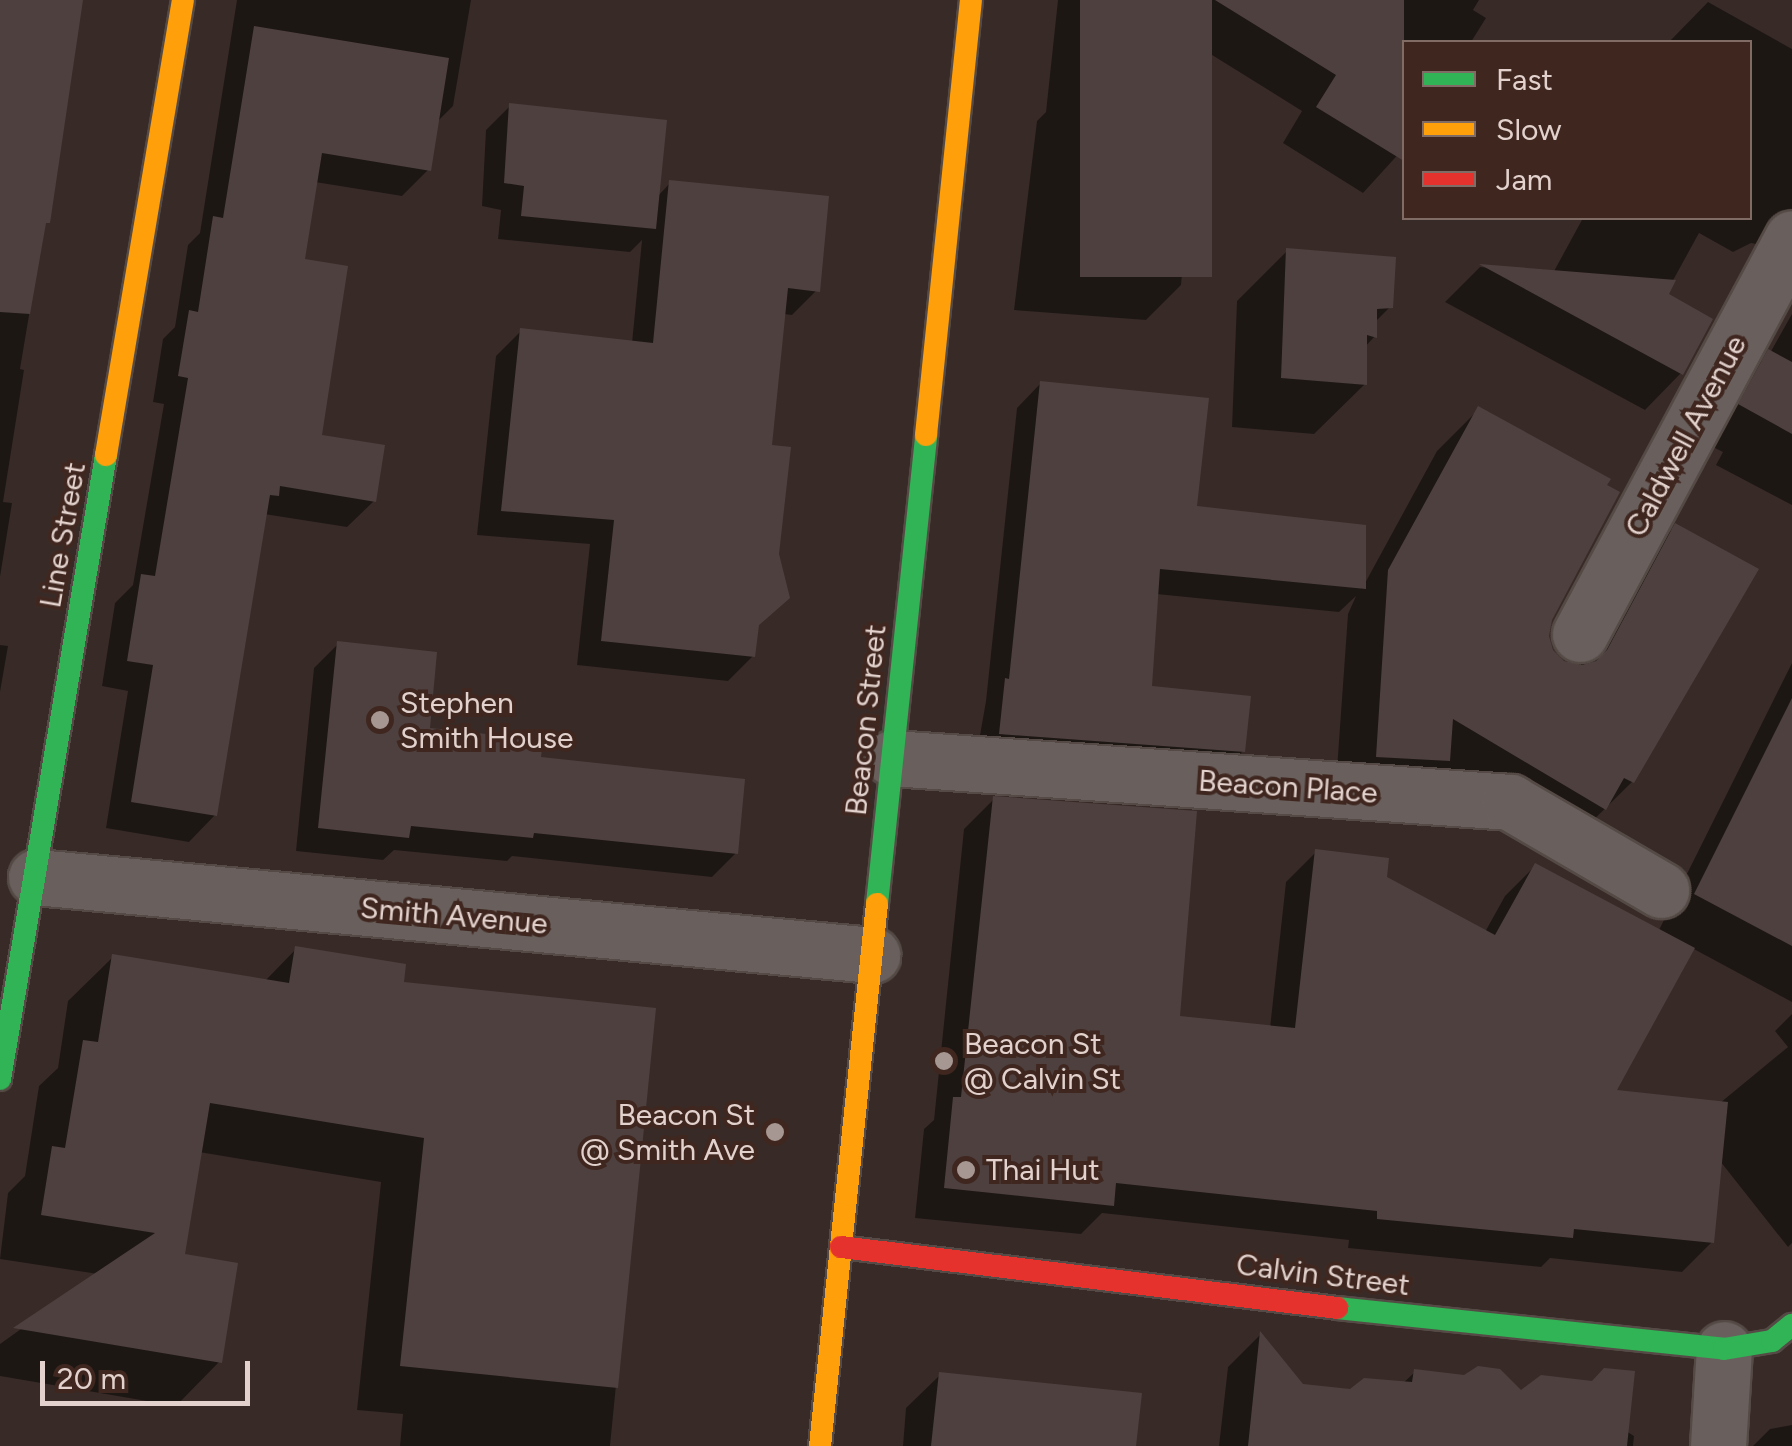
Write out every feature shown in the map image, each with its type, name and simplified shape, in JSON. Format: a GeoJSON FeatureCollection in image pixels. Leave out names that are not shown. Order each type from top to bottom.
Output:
{"type":"FeatureCollection","features":[{"type":"Feature","properties":{"kind":"street","name":"Line Street"},"geometry":{"type":"LineString","coordinates":[[0,1079],[4,1026],[36,877],[183,0]]}},
{"type":"Feature","properties":{"kind":"street","name":"Beacon Street"},"geometry":{"type":"LineString","coordinates":[[820,1446],[971,0]]}},
{"type":"Feature","properties":{"kind":"street","name":"Caldwell Avenue"},"geometry":{"type":"LineString","coordinates":[[1580,634],[1792,238]]}},
{"type":"Feature","properties":{"kind":"street","name":"Beacon Place"},"geometry":{"type":"LineString","coordinates":[[892,758],[1510,802],[1662,890]]}},
{"type":"Feature","properties":{"kind":"street","name":"Smith Avenue"},"geometry":{"type":"LineString","coordinates":[[36,877],[872,954]]}},
{"type":"Feature","properties":{"kind":"street","name":"Calvin Street"},"geometry":{"type":"LineString","coordinates":[[841,1248],[1327,1307],[1724,1349],[1772,1341],[1792,1325]]}},
{"type":"Feature","properties":{"kind":"street"},"geometry":{"type":"LineString","coordinates":[[1718,1446],[1724,1349]]}},
{"type":"Feature","properties":{"kind":"building"},"geometry":{"type":"Polygon","coordinates":[[[0,0],[83,0],[50,223],[46,223],[30,314],[0,312],[0,0]]]}},
{"type":"Feature","properties":{"kind":"building"},"geometry":{"type":"Polygon","coordinates":[[[1080,0],[1212,0],[1212,277],[1080,277],[1080,0]]]}},
{"type":"Feature","properties":{"kind":"building"},"geometry":{"type":"Polygon","coordinates":[[[1215,0],[1404,0],[1402,160],[1316,107],[1336,75],[1215,0]]]}},
{"type":"Feature","properties":{"kind":"building"},"geometry":{"type":"Polygon","coordinates":[[[254,26],[449,58],[431,171],[322,153],[305,259],[348,266],[322,435],[385,445],[376,502],[280,486],[279,496],[270,495],[217,816],[131,802],[153,665],[127,661],[141,574],[155,576],[188,378],[178,376],[189,310],[198,312],[213,216],[223,218],[254,26]]]}},
{"type":"Feature","properties":{"kind":"building"},"geometry":{"type":"Polygon","coordinates":[[[509,103],[667,120],[656,229],[521,216],[524,186],[504,183],[509,103]]]}},
{"type":"Feature","properties":{"kind":"building"},"geometry":{"type":"Polygon","coordinates":[[[669,180],[829,196],[820,292],[788,288],[772,445],[791,447],[779,554],[790,598],[759,625],[755,657],[601,641],[614,520],[501,511],[520,328],[653,343],[669,180]]]}},
{"type":"Feature","properties":{"kind":"building"},"geometry":{"type":"Polygon","coordinates":[[[1286,248],[1396,257],[1393,308],[1377,309],[1377,338],[1367,335],[1367,385],[1281,378],[1286,248]]]}},
{"type":"Feature","properties":{"kind":"building"},"geometry":{"type":"Polygon","coordinates":[[[1479,264],[1676,280],[1669,294],[1713,319],[1683,375],[1479,264]]]}},
{"type":"Feature","properties":{"kind":"building"},"geometry":{"type":"Polygon","coordinates":[[[1768,349],[1792,362],[1792,434],[1738,404],[1768,349]]]}},
{"type":"Feature","properties":{"kind":"building"},"geometry":{"type":"Polygon","coordinates":[[[1040,381],[1209,398],[1197,506],[1366,525],[1366,589],[1160,569],[1152,686],[1251,696],[1245,752],[999,734],[1005,678],[1009,679],[1040,381]]]}},
{"type":"Feature","properties":{"kind":"building"},"geometry":{"type":"Polygon","coordinates":[[[1478,406],[1611,479],[1607,485],[1620,492],[1552,620],[1549,636],[1553,650],[1564,661],[1582,665],[1596,661],[1607,650],[1675,523],[1759,569],[1634,783],[1624,778],[1606,810],[1453,719],[1450,761],[1376,757],[1388,570],[1478,406]]]}},
{"type":"Feature","properties":{"kind":"building"},"geometry":{"type":"Polygon","coordinates":[[[337,641],[437,652],[430,728],[543,740],[541,757],[745,779],[738,854],[534,833],[533,838],[411,826],[409,838],[318,828],[337,641]]]}},
{"type":"Feature","properties":{"kind":"building"},"geometry":{"type":"Polygon","coordinates":[[[1792,698],[1792,946],[1694,894],[1792,698]]]}},
{"type":"Feature","properties":{"kind":"building"},"geometry":{"type":"Polygon","coordinates":[[[993,796],[1197,811],[1180,1016],[1295,1028],[1315,849],[1389,858],[1387,877],[1495,935],[1535,863],[1695,948],[1617,1090],[1728,1102],[1714,1243],[1574,1229],[1573,1238],[1377,1219],[1377,1211],[1116,1183],[1114,1206],[944,1188],[953,1097],[961,1097],[993,796]]]}},
{"type":"Feature","properties":{"kind":"building"},"geometry":{"type":"Polygon","coordinates":[[[295,946],[406,964],[404,982],[656,1008],[618,1388],[400,1366],[424,1138],[210,1103],[185,1254],[238,1263],[222,1363],[13,1328],[155,1233],[41,1215],[52,1146],[65,1148],[83,1040],[98,1042],[112,954],[289,983],[295,946]]]}},
{"type":"Feature","properties":{"kind":"building"},"geometry":{"type":"Polygon","coordinates":[[[1260,1331],[1303,1384],[1350,1389],[1364,1378],[1412,1382],[1414,1369],[1464,1375],[1478,1366],[1500,1369],[1521,1390],[1541,1375],[1592,1381],[1604,1368],[1635,1371],[1627,1446],[1248,1446],[1260,1331]]]}},
{"type":"Feature","properties":{"kind":"building"},"geometry":{"type":"Polygon","coordinates":[[[939,1372],[1142,1393],[1136,1446],[931,1446],[939,1372]]]}},
{"type":"Feature","properties":{"kind":"traffic: fast"},"geometry":{"type":"LineString","coordinates":[[877,904],[926,435]]}},
{"type":"Feature","properties":{"kind":"traffic: fast"},"geometry":{"type":"LineString","coordinates":[[0,1079],[106,455]]}},
{"type":"Feature","properties":{"kind":"traffic: fast"},"geometry":{"type":"LineString","coordinates":[[1337,1308],[1724,1349],[1772,1341],[1792,1325]]}},
{"type":"Feature","properties":{"kind":"traffic: slow"},"geometry":{"type":"LineString","coordinates":[[106,455],[183,0]]}},
{"type":"Feature","properties":{"kind":"traffic: slow"},"geometry":{"type":"LineString","coordinates":[[926,435],[971,0]]}},
{"type":"Feature","properties":{"kind":"traffic: slow"},"geometry":{"type":"LineString","coordinates":[[820,1446],[877,904]]}},
{"type":"Feature","properties":{"kind":"traffic: jam"},"geometry":{"type":"LineString","coordinates":[[841,1247],[1337,1308]]}},
{"type":"Feature","properties":{"kind":"place","name":"Stephen Smith House"},"geometry":{"type":"Point","coordinates":[380,720]}},
{"type":"Feature","properties":{"kind":"place","name":"Beacon St @ Calvin St"},"geometry":{"type":"Point","coordinates":[944,1061]}},
{"type":"Feature","properties":{"kind":"place","name":"Beacon St @ Smith Ave"},"geometry":{"type":"Point","coordinates":[775,1132]}},
{"type":"Feature","properties":{"kind":"place","name":"Thai Hut"},"geometry":{"type":"Point","coordinates":[966,1170]}}]}
